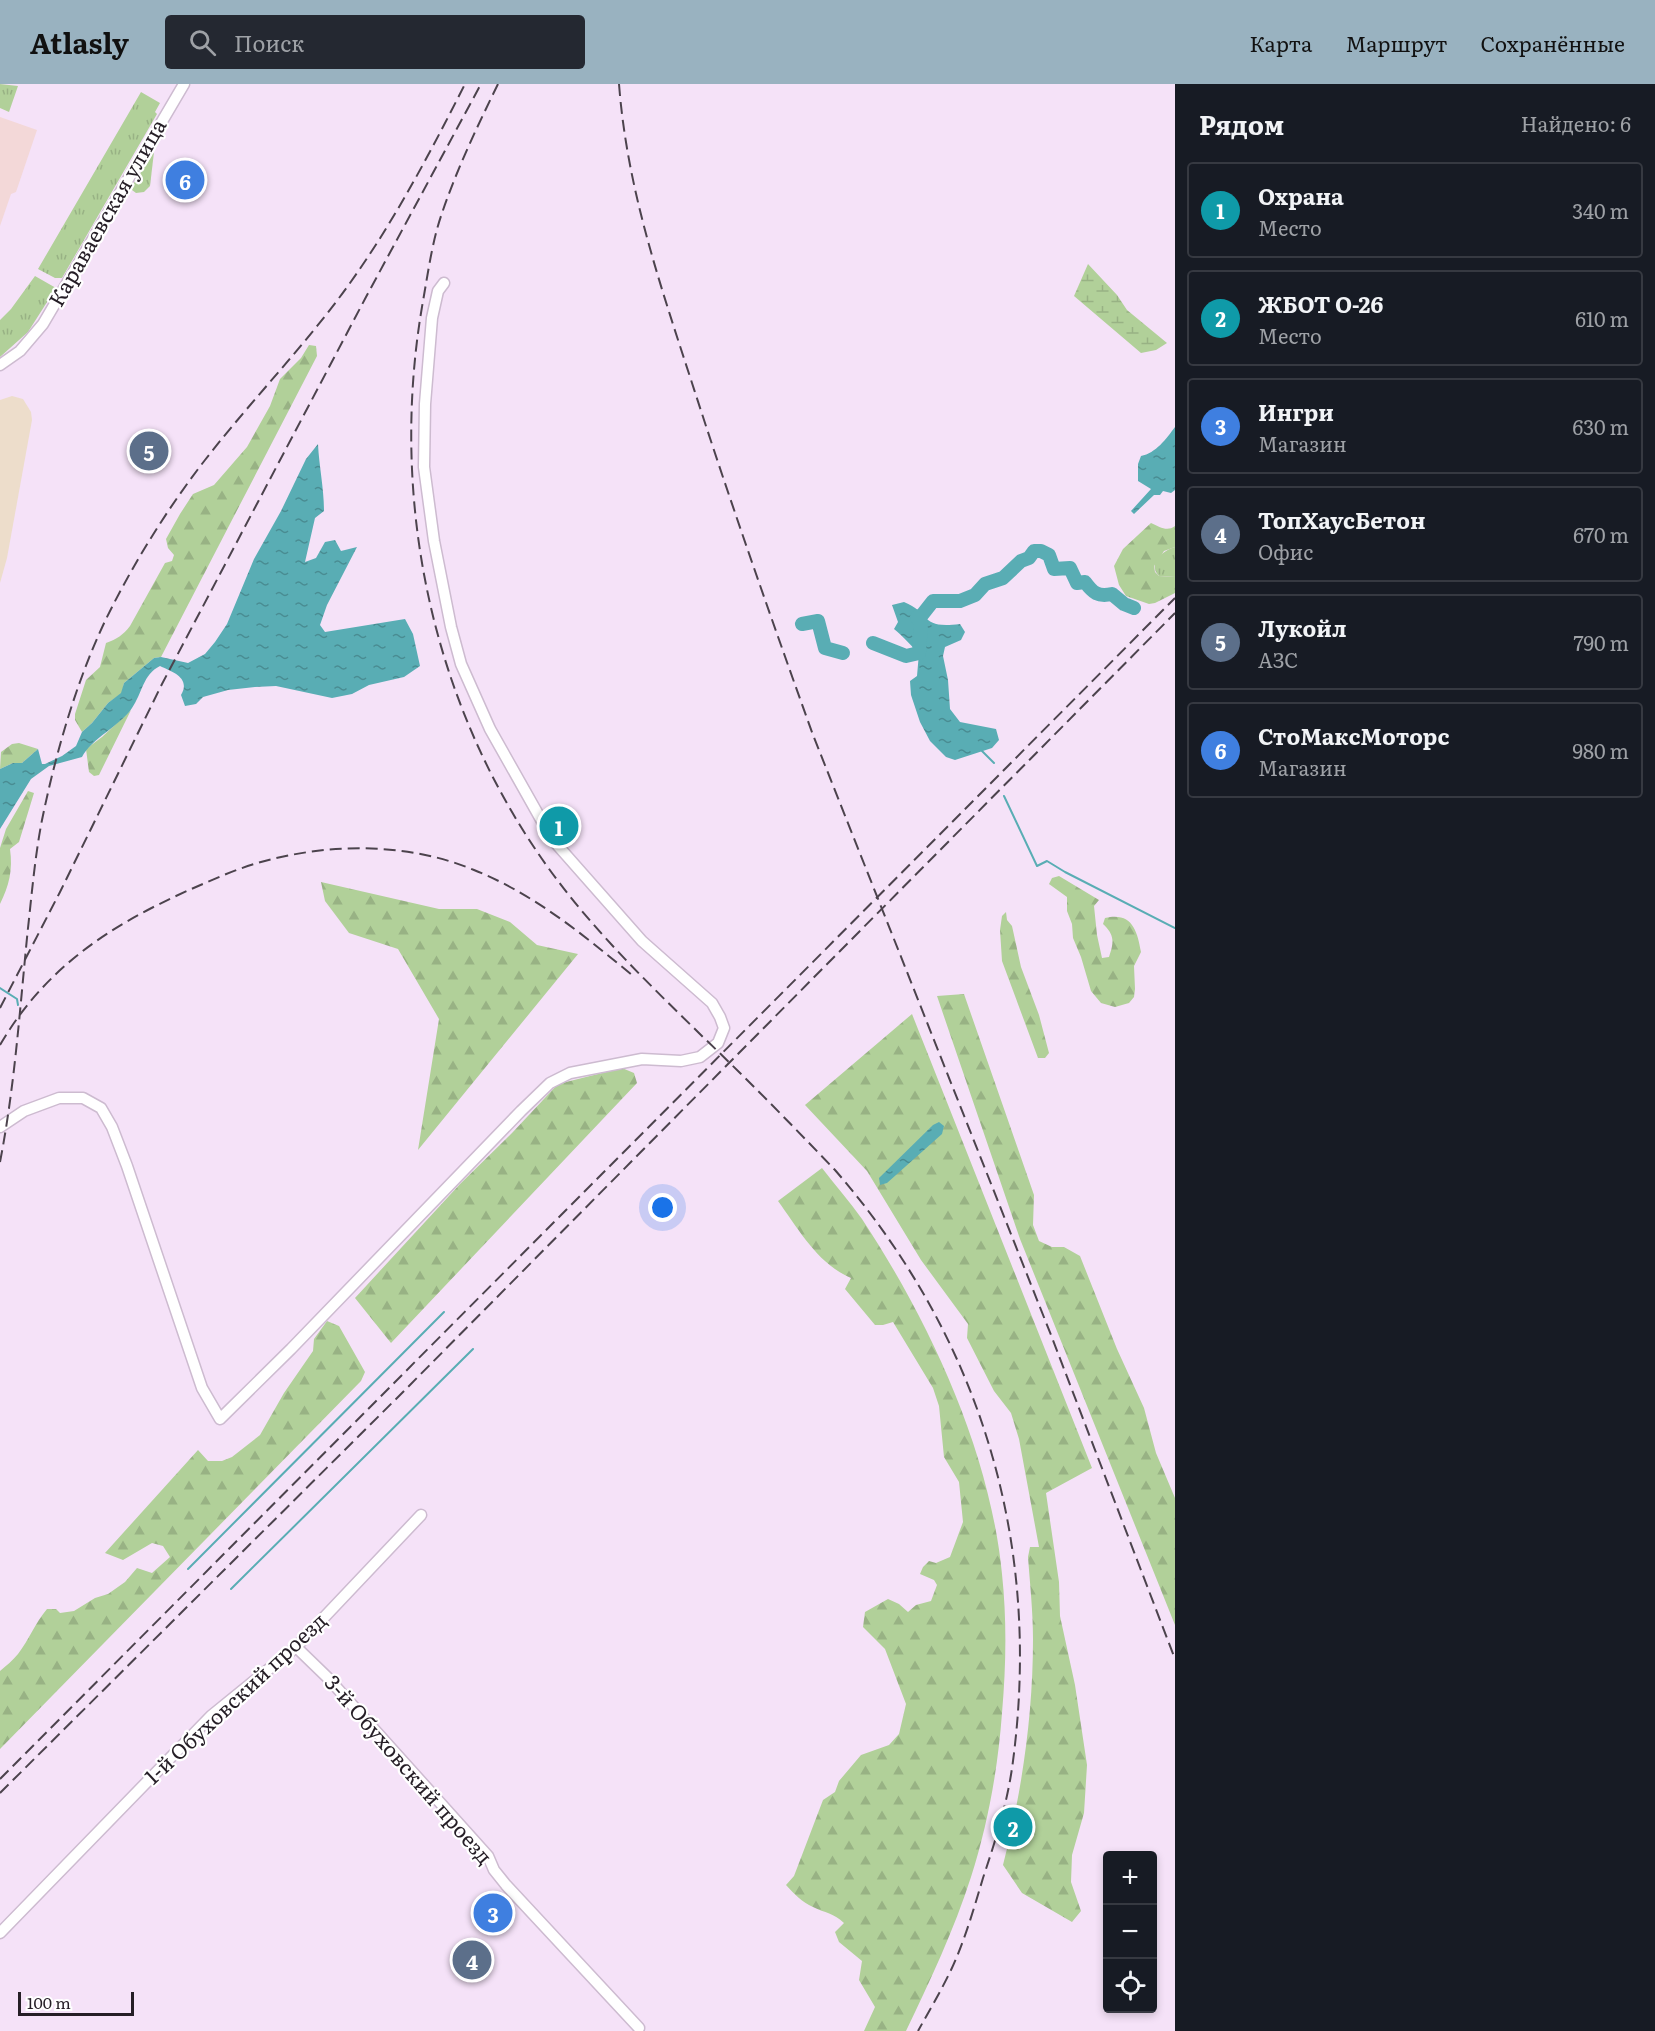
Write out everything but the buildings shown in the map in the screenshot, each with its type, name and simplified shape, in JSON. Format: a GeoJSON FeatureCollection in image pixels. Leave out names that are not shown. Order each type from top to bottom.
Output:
{"type":"FeatureCollection","features":[{"type":"Feature","properties":{"kind":"street","name":"Караваевская улица"},"geometry":{"type":"LineString","coordinates":[[0,366],[31,340],[48,316],[184,84]]}},
{"type":"Feature","properties":{"kind":"street"},"geometry":{"type":"LineString","coordinates":[[0,1127],[24,1111],[59,1098],[83,1098],[101,1108],[112,1127],[127,1166],[202,1388],[220,1419],[550,1083],[570,1073],[625,1061],[654,1058],[692,1060],[705,1054],[721,1037],[723,1023],[712,1003],[642,941],[552,839],[490,729],[461,664],[451,627],[434,541],[424,467],[425,404],[432,318],[438,291],[444,284]]}},
{"type":"Feature","properties":{"kind":"street","name":"1-й Обуховский проезд"},"geometry":{"type":"LineString","coordinates":[[0,1933],[211,1716],[296,1647],[421,1515]]}},
{"type":"Feature","properties":{"kind":"street","name":"3-й Обуховский проезд"},"geometry":{"type":"LineString","coordinates":[[296,1647],[328,1677],[488,1856],[494,1870],[506,1885],[639,2028]]}},
{"type":"Feature","properties":{"kind":"shaded area"},"geometry":{"type":"Polygon","coordinates":[[[0,117],[37,130],[16,192],[11,194],[0,226],[0,117]]]}},
{"type":"Feature","properties":{"kind":"shaded area"},"geometry":{"type":"Polygon","coordinates":[[[12,396],[23,399],[31,412],[32,420],[7,558],[0,583],[0,400],[12,396]]]}},
{"type":"Feature","properties":{"kind":"green space"},"geometry":{"type":"Polygon","coordinates":[[[0,84],[18,86],[9,112],[0,108],[0,84]]]}},
{"type":"Feature","properties":{"kind":"green space"},"geometry":{"type":"Polygon","coordinates":[[[141,92],[160,103],[155,112],[157,114],[62,278],[55,278],[38,269],[141,92]]]}},
{"type":"Feature","properties":{"kind":"green space"},"geometry":{"type":"Polygon","coordinates":[[[154,152],[150,186],[144,192],[136,193],[132,190],[132,186],[154,152]]]}},
{"type":"Feature","properties":{"kind":"green space"},"geometry":{"type":"Polygon","coordinates":[[[1088,264],[1117,295],[1127,310],[1167,343],[1156,350],[1141,353],[1074,296],[1088,264]]]}},
{"type":"Feature","properties":{"kind":"green space"},"geometry":{"type":"Polygon","coordinates":[[[35,276],[56,288],[28,332],[0,357],[0,320],[35,276]]]}},
{"type":"Feature","properties":{"kind":"green space"},"geometry":{"type":"Polygon","coordinates":[[[309,345],[316,346],[317,356],[161,657],[154,658],[124,683],[122,693],[108,703],[82,732],[75,720],[75,714],[86,680],[100,667],[106,643],[120,636],[130,626],[165,563],[172,561],[174,555],[168,548],[166,539],[180,514],[193,494],[214,485],[247,447],[270,406],[280,379],[301,358],[309,345]]]}},
{"type":"Feature","properties":{"kind":"green space"},"geometry":{"type":"Polygon","coordinates":[[[1151,523],[1166,529],[1175,526],[1175,547],[1164,551],[1154,566],[1159,576],[1175,577],[1175,593],[1149,604],[1126,596],[1119,585],[1114,566],[1123,549],[1151,523]]]}},
{"type":"Feature","properties":{"kind":"green space"},"geometry":{"type":"Polygon","coordinates":[[[1175,547],[1175,577],[1159,576],[1155,562],[1165,551],[1175,547]]]}},
{"type":"Feature","properties":{"kind":"green space"},"geometry":{"type":"Polygon","coordinates":[[[131,710],[99,775],[94,776],[89,772],[86,749],[131,710]]]}},
{"type":"Feature","properties":{"kind":"green space"},"geometry":{"type":"Polygon","coordinates":[[[19,743],[38,749],[22,763],[13,763],[0,769],[1,752],[12,744],[19,743]]]}},
{"type":"Feature","properties":{"kind":"green space"},"geometry":{"type":"Polygon","coordinates":[[[28,791],[34,793],[19,842],[10,849],[10,878],[0,904],[0,848],[6,829],[28,791]]]}},
{"type":"Feature","properties":{"kind":"green space"},"geometry":{"type":"Polygon","coordinates":[[[1059,876],[1099,900],[1094,906],[1102,958],[1109,957],[1112,943],[1110,932],[1103,924],[1105,918],[1121,918],[1132,924],[1141,952],[1134,966],[1134,997],[1129,1003],[1115,1007],[1101,1003],[1091,991],[1073,938],[1072,924],[1067,911],[1067,897],[1049,884],[1052,878],[1059,876]]]}},
{"type":"Feature","properties":{"kind":"green space"},"geometry":{"type":"Polygon","coordinates":[[[321,882],[439,909],[477,909],[510,922],[537,945],[578,954],[418,1150],[439,1019],[398,949],[349,933],[325,901],[321,882]]]}},
{"type":"Feature","properties":{"kind":"green space"},"geometry":{"type":"Polygon","coordinates":[[[1006,912],[1007,920],[1012,926],[1021,967],[1039,1015],[1049,1053],[1045,1058],[1038,1058],[1002,961],[1000,930],[1002,916],[1006,912]]]}},
{"type":"Feature","properties":{"kind":"green space"},"geometry":{"type":"Polygon","coordinates":[[[964,994],[1034,1195],[1033,1225],[1039,1241],[1052,1247],[1064,1247],[1080,1256],[1117,1349],[1144,1408],[1156,1453],[1175,1498],[1175,1625],[1020,1239],[937,996],[964,994]]]}},
{"type":"Feature","properties":{"kind":"green space"},"geometry":{"type":"Polygon","coordinates":[[[912,1014],[1092,1468],[1046,1493],[1059,1582],[1060,1616],[1075,1685],[1087,1765],[1084,1813],[1072,1855],[1071,1882],[1081,1911],[1072,1922],[1022,1893],[1003,1865],[1016,1809],[1029,1725],[1033,1629],[1028,1557],[1030,1547],[1039,1547],[1019,1439],[1011,1413],[994,1391],[967,1338],[968,1324],[921,1260],[867,1171],[805,1105],[912,1014]]]}},
{"type":"Feature","properties":{"kind":"green space"},"geometry":{"type":"Polygon","coordinates":[[[622,1068],[634,1073],[637,1083],[391,1343],[355,1298],[460,1184],[558,1084],[622,1068]]]}},
{"type":"Feature","properties":{"kind":"green space"},"geometry":{"type":"Polygon","coordinates":[[[822,1168],[862,1219],[887,1259],[933,1344],[953,1389],[985,1481],[995,1528],[1004,1592],[1003,1696],[998,1754],[987,1816],[971,1877],[957,1916],[906,2031],[864,2031],[875,2007],[859,1980],[862,1961],[839,1942],[835,1932],[844,1923],[833,1915],[805,1903],[786,1885],[794,1876],[823,1800],[835,1792],[839,1781],[861,1755],[889,1745],[899,1734],[906,1704],[885,1649],[863,1627],[865,1612],[888,1599],[899,1604],[908,1612],[916,1605],[931,1601],[937,1585],[934,1580],[920,1574],[929,1561],[936,1563],[950,1557],[963,1522],[959,1482],[944,1457],[939,1406],[933,1388],[893,1322],[875,1325],[845,1289],[851,1278],[839,1272],[819,1255],[778,1201],[822,1168]]]}},
{"type":"Feature","properties":{"kind":"green space"},"geometry":{"type":"Polygon","coordinates":[[[327,1321],[339,1326],[365,1372],[361,1381],[0,1749],[0,1671],[18,1654],[43,1614],[47,1609],[56,1609],[60,1613],[74,1611],[95,1598],[108,1594],[125,1582],[137,1568],[152,1573],[170,1557],[163,1546],[152,1543],[123,1560],[105,1553],[198,1450],[208,1461],[222,1461],[232,1457],[260,1435],[284,1393],[313,1351],[314,1339],[327,1321]]]}},
{"type":"Feature","properties":{"kind":"water"},"geometry":{"type":"Polygon","coordinates":[[[1175,427],[1175,490],[1171,493],[1163,491],[1160,495],[1154,495],[1134,514],[1131,511],[1151,489],[1138,481],[1138,464],[1141,456],[1156,449],[1175,427]]]}},
{"type":"Feature","properties":{"kind":"water"},"geometry":{"type":"Polygon","coordinates":[[[318,444],[324,511],[315,518],[305,562],[316,558],[325,542],[335,540],[341,551],[357,547],[327,605],[320,625],[325,632],[405,619],[413,634],[420,666],[404,677],[369,685],[352,694],[332,698],[276,686],[255,687],[228,690],[203,697],[196,704],[185,706],[181,695],[184,689],[182,680],[175,673],[160,666],[146,679],[127,714],[92,744],[82,757],[49,766],[31,779],[0,829],[0,769],[13,763],[22,763],[38,749],[42,764],[62,756],[76,746],[82,732],[108,703],[121,693],[124,683],[154,658],[161,657],[188,663],[205,654],[215,642],[227,624],[254,559],[281,511],[306,459],[318,444]]]}},
{"type":"Feature","properties":{"kind":"water"},"geometry":{"type":"Polygon","coordinates":[[[904,602],[932,622],[947,625],[960,624],[965,632],[961,640],[945,647],[943,656],[948,680],[950,709],[960,722],[996,729],[999,740],[992,748],[955,760],[946,757],[930,741],[920,722],[911,695],[910,681],[917,676],[919,653],[894,629],[898,622],[892,605],[904,602]]]}},
{"type":"Feature","properties":{"kind":"water"},"geometry":{"type":"Polygon","coordinates":[[[939,1122],[944,1126],[942,1134],[887,1183],[880,1185],[879,1178],[933,1125],[939,1122]]]}},
{"type":"Feature","properties":{"kind":"waterway"},"geometry":{"type":"LineString","coordinates":[[873,643],[906,656],[919,653],[921,624],[917,617],[922,615],[933,601],[960,601],[975,595],[985,584],[1003,578],[1021,561],[1029,558],[1034,551],[1041,551],[1049,555],[1054,569],[1070,568],[1077,583],[1085,582],[1096,593],[1112,594],[1124,604],[1134,608]]}},
{"type":"Feature","properties":{"kind":"waterway"},"geometry":{"type":"LineString","coordinates":[[802,624],[818,621],[825,648],[843,653]]}},
{"type":"Feature","properties":{"kind":"waterway"},"geometry":{"type":"LineString","coordinates":[[981,750],[994,763]]}},
{"type":"Feature","properties":{"kind":"waterway"},"geometry":{"type":"LineString","coordinates":[[1004,796],[1037,866],[1047,861],[1175,928]]}},
{"type":"Feature","properties":{"kind":"waterway"},"geometry":{"type":"LineString","coordinates":[[0,988],[17,999],[18,1005]]}},
{"type":"Feature","properties":{"kind":"waterway"},"geometry":{"type":"LineString","coordinates":[[188,1569],[444,1312]]}},
{"type":"Feature","properties":{"kind":"waterway"},"geometry":{"type":"LineString","coordinates":[[231,1589],[473,1349]]}},
{"type":"Feature","properties":{"kind":"railway"},"geometry":{"type":"LineString","coordinates":[[0,1162],[13,1075],[37,847],[68,718],[95,643],[151,537],[177,498],[221,440],[320,322],[355,276],[421,168],[465,84]]}},
{"type":"Feature","properties":{"kind":"railway"},"geometry":{"type":"LineString","coordinates":[[0,1008],[162,684],[481,84]]}},
{"type":"Feature","properties":{"kind":"railway"},"geometry":{"type":"LineString","coordinates":[[498,84],[460,166],[438,226],[430,258],[413,377],[411,454],[417,530],[430,606],[451,679],[480,750],[515,817],[558,881],[628,962],[835,1170],[885,1234],[928,1302],[963,1372],[989,1446],[1008,1521],[1018,1599],[1020,1679],[1011,1776],[997,1834],[965,1936],[947,1978],[918,2031]]}},
{"type":"Feature","properties":{"kind":"railway"},"geometry":{"type":"LineString","coordinates":[[619,84],[629,161],[657,273],[721,471],[813,735],[1051,1335],[1175,1659]]}},
{"type":"Feature","properties":{"kind":"railway"},"geometry":{"type":"LineString","coordinates":[[0,1779],[1175,598]]}},
{"type":"Feature","properties":{"kind":"railway"},"geometry":{"type":"LineString","coordinates":[[0,1793],[402,1393],[1175,613]]}},
{"type":"Feature","properties":{"kind":"railway"},"geometry":{"type":"LineString","coordinates":[[0,1045],[37,993],[81,952],[106,935],[160,904],[224,875],[261,862],[314,851],[368,848],[395,850],[422,854],[474,870],[517,891],[557,916],[632,975]]}},
{"type":"Feature","properties":{"kind":"place","name":"СтоМаксМоторс"},"geometry":{"type":"Point","coordinates":[185,180]}},
{"type":"Feature","properties":{"kind":"place","name":"Лукойл"},"geometry":{"type":"Point","coordinates":[149,451]}},
{"type":"Feature","properties":{"kind":"place","name":"Охрана"},"geometry":{"type":"Point","coordinates":[559,826]}},
{"type":"Feature","properties":{"kind":"place","name":"ЖБОТ О-26"},"geometry":{"type":"Point","coordinates":[1013,1827]}},
{"type":"Feature","properties":{"kind":"place","name":"Ингри"},"geometry":{"type":"Point","coordinates":[493,1913]}},
{"type":"Feature","properties":{"kind":"place","name":"ТопХаусБетон"},"geometry":{"type":"Point","coordinates":[472,1960]}}]}
